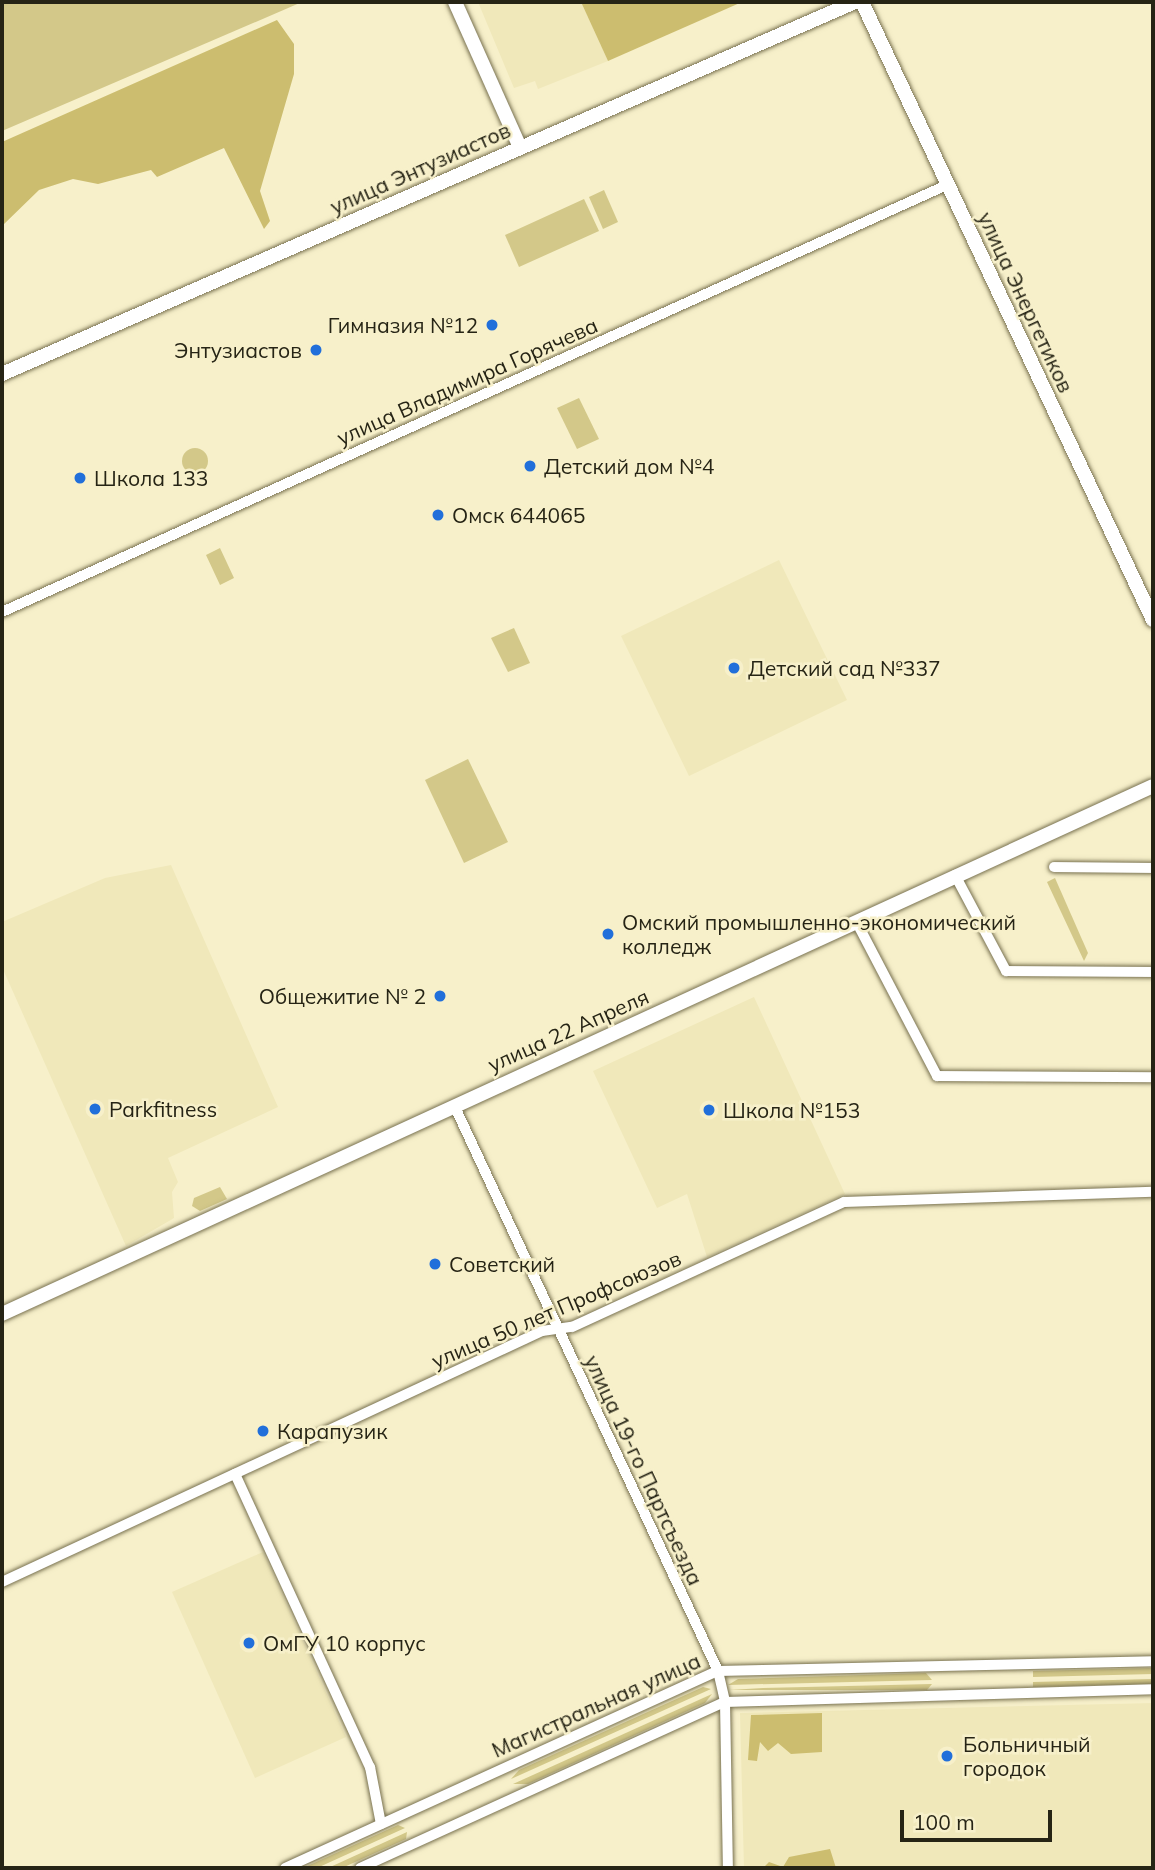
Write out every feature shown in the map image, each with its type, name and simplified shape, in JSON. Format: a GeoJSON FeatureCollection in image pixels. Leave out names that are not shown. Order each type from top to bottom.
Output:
{"type":"FeatureCollection","features":[{"type":"Feature","properties":{"kind":"main road"},"geometry":{"type":"LineString","coordinates":[[456,2],[520,147]]}},
{"type":"Feature","properties":{"kind":"main road","name":"улица Энтузиастов"},"geometry":{"type":"LineString","coordinates":[[2,374],[855,2]]}},
{"type":"Feature","properties":{"kind":"main road","name":"улица Энергетиков"},"geometry":{"type":"LineString","coordinates":[[862,2],[1153,620]]}},
{"type":"Feature","properties":{"kind":"main road","name":"улица 22 Апреля"},"geometry":{"type":"LineString","coordinates":[[2,1314],[1153,786]]}},
{"type":"Feature","properties":{"kind":"street","name":"улица Владимира Горячева"},"geometry":{"type":"LineString","coordinates":[[2,612],[947,185]]}},
{"type":"Feature","properties":{"kind":"street"},"geometry":{"type":"LineString","coordinates":[[1054,867],[1153,868]]}},
{"type":"Feature","properties":{"kind":"street"},"geometry":{"type":"LineString","coordinates":[[955,875],[1006,971],[1153,972]]}},
{"type":"Feature","properties":{"kind":"street"},"geometry":{"type":"LineString","coordinates":[[856,921],[937,1076],[1153,1077]]}},
{"type":"Feature","properties":{"kind":"street","name":"улица 19-го Партсъезда"},"geometry":{"type":"LineString","coordinates":[[454,1105],[718,1671],[725,1702],[728,1868]]}},
{"type":"Feature","properties":{"kind":"street","name":"улица 50 лет Профсоюзов"},"geometry":{"type":"LineString","coordinates":[[2,1582],[556,1328],[572,1327],[852,1200],[1153,1192]]}},
{"type":"Feature","properties":{"kind":"street"},"geometry":{"type":"LineString","coordinates":[[235,1474],[370,1767],[381,1824]]}},
{"type":"Feature","properties":{"kind":"street","name":"Магистральная улица"},"geometry":{"type":"LineString","coordinates":[[285,1868],[718,1671],[1153,1661]]}},
{"type":"Feature","properties":{"kind":"street"},"geometry":{"type":"LineString","coordinates":[[359,1868],[725,1702],[1153,1689]]}},
{"type":"Feature","properties":{"kind":"shaded area"},"geometry":{"type":"Polygon","coordinates":[[[2,2],[302,2],[2,131],[2,2]]]}},
{"type":"Feature","properties":{"kind":"shaded area"},"geometry":{"type":"Polygon","coordinates":[[[478,2],[581,2],[608,61],[538,89],[535,81],[514,88],[478,2]]]}},
{"type":"Feature","properties":{"kind":"shaded area"},"geometry":{"type":"Polygon","coordinates":[[[581,2],[742,2],[608,61],[581,2]]]}},
{"type":"Feature","properties":{"kind":"shaded area"},"geometry":{"type":"Polygon","coordinates":[[[277,20],[294,44],[294,74],[260,191],[270,221],[264,229],[224,148],[157,177],[151,170],[98,184],[73,179],[39,190],[2,226],[2,142],[277,20]]]}},
{"type":"Feature","properties":{"kind":"shaded area"},"geometry":{"type":"Polygon","coordinates":[[[604,190],[618,222],[603,229],[589,197],[604,190]]]}},
{"type":"Feature","properties":{"kind":"shaded area"},"geometry":{"type":"Polygon","coordinates":[[[584,199],[599,231],[519,267],[505,235],[584,199]]]}},
{"type":"Feature","properties":{"kind":"shaded area"},"geometry":{"type":"Polygon","coordinates":[[[579,398],[599,439],[577,449],[557,408],[579,398]]]}},
{"type":"Feature","properties":{"kind":"shaded area"},"geometry":{"type":"Polygon","coordinates":[[[195,448],[204,452],[208,461],[204,470],[195,474],[186,470],[182,461],[186,452],[195,448]]]}},
{"type":"Feature","properties":{"kind":"shaded area"},"geometry":{"type":"Polygon","coordinates":[[[220,548],[234,578],[220,585],[206,555],[220,548]]]}},
{"type":"Feature","properties":{"kind":"shaded area","name":"Детский сад №337"},"geometry":{"type":"Polygon","coordinates":[[[779,560],[847,700],[689,776],[621,636],[779,560]]]}},
{"type":"Feature","properties":{"kind":"shaded area"},"geometry":{"type":"Polygon","coordinates":[[[514,628],[530,663],[508,672],[491,638],[514,628]]]}},
{"type":"Feature","properties":{"kind":"shaded area"},"geometry":{"type":"Polygon","coordinates":[[[468,759],[508,842],[464,863],[425,780],[468,759]]]}},
{"type":"Feature","properties":{"kind":"shaded area"},"geometry":{"type":"Polygon","coordinates":[[[171,865],[278,1107],[168,1158],[178,1182],[172,1192],[174,1218],[126,1246],[2,967],[2,922],[105,878],[171,865]]]}},
{"type":"Feature","properties":{"kind":"shaded area"},"geometry":{"type":"Polygon","coordinates":[[[1055,878],[1088,953],[1084,961],[1047,882],[1055,878]]]}},
{"type":"Feature","properties":{"kind":"shaded area","name":"Школа №153"},"geometry":{"type":"Polygon","coordinates":[[[754,997],[845,1194],[707,1257],[687,1194],[657,1208],[593,1071],[754,997]]]}},
{"type":"Feature","properties":{"kind":"shaded area"},"geometry":{"type":"Polygon","coordinates":[[[220,1187],[227,1199],[200,1211],[192,1206],[194,1198],[220,1187]]]}},
{"type":"Feature","properties":{"kind":"shaded area","name":"ОмГУ 10 корпус"},"geometry":{"type":"Polygon","coordinates":[[[263,1552],[346,1737],[255,1778],[172,1592],[263,1552]]]}},
{"type":"Feature","properties":{"kind":"shaded area"},"geometry":{"type":"Polygon","coordinates":[[[1153,1668],[1153,1674],[1033,1677],[1033,1671],[1153,1668]]]}},
{"type":"Feature","properties":{"kind":"shaded area"},"geometry":{"type":"Polygon","coordinates":[[[926,1673],[932,1680],[728,1685],[738,1679],[926,1673]]]}},
{"type":"Feature","properties":{"kind":"shaded area"},"geometry":{"type":"Polygon","coordinates":[[[1153,1679],[1153,1684],[1033,1687],[1033,1682],[1153,1679]]]}},
{"type":"Feature","properties":{"kind":"shaded area"},"geometry":{"type":"Polygon","coordinates":[[[932,1684],[927,1690],[729,1690],[763,1688],[932,1684]]]}},
{"type":"Feature","properties":{"kind":"shaded area"},"geometry":{"type":"Polygon","coordinates":[[[703,1687],[711,1689],[511,1779],[519,1770],[703,1687]]]}},
{"type":"Feature","properties":{"kind":"shaded area"},"geometry":{"type":"Polygon","coordinates":[[[712,1694],[705,1703],[528,1784],[513,1784],[712,1694]]]}},
{"type":"Feature","properties":{"kind":"shaded area","name":"Больничный городок"},"geometry":{"type":"Polygon","coordinates":[[[1153,1703],[1153,1868],[744,1868],[740,1713],[1153,1703]]]}},
{"type":"Feature","properties":{"kind":"shaded area"},"geometry":{"type":"Polygon","coordinates":[[[822,1713],[822,1752],[791,1754],[778,1743],[768,1751],[760,1742],[757,1761],[748,1760],[751,1715],[822,1713]]]}},
{"type":"Feature","properties":{"kind":"shaded area"},"geometry":{"type":"Polygon","coordinates":[[[398,1825],[405,1828],[317,1868],[303,1868],[398,1825]]]}},
{"type":"Feature","properties":{"kind":"shaded area"},"geometry":{"type":"Polygon","coordinates":[[[407,1832],[406,1839],[342,1868],[328,1868],[407,1832]]]}},
{"type":"Feature","properties":{"kind":"shaded area"},"geometry":{"type":"Polygon","coordinates":[[[830,1849],[836,1868],[763,1868],[769,1862],[783,1867],[789,1857],[830,1849]]]}},
{"type":"Feature","properties":{"kind":"place","name":"Гимназия №12"},"geometry":{"type":"Point","coordinates":[492,325]}},
{"type":"Feature","properties":{"kind":"place","name":"Энтузиастов"},"geometry":{"type":"Point","coordinates":[316,350]}},
{"type":"Feature","properties":{"kind":"place","name":"Детский дом №4"},"geometry":{"type":"Point","coordinates":[530,466]}},
{"type":"Feature","properties":{"kind":"place","name":"Школа 133"},"geometry":{"type":"Point","coordinates":[80,478]}},
{"type":"Feature","properties":{"kind":"place","name":"Омск 644065"},"geometry":{"type":"Point","coordinates":[438,515]}},
{"type":"Feature","properties":{"kind":"place","name":"Детский сад №337"},"geometry":{"type":"Point","coordinates":[734,668]}},
{"type":"Feature","properties":{"kind":"place","name":"Омский промышленно-экономический колледж"},"geometry":{"type":"Point","coordinates":[608,934]}},
{"type":"Feature","properties":{"kind":"place","name":"Общежитие № 2"},"geometry":{"type":"Point","coordinates":[440,996]}},
{"type":"Feature","properties":{"kind":"place","name":"Parkfitness"},"geometry":{"type":"Point","coordinates":[95,1109]}},
{"type":"Feature","properties":{"kind":"place","name":"Школа №153"},"geometry":{"type":"Point","coordinates":[709,1110]}},
{"type":"Feature","properties":{"kind":"place","name":"Советский"},"geometry":{"type":"Point","coordinates":[435,1264]}},
{"type":"Feature","properties":{"kind":"place","name":"Карапузик"},"geometry":{"type":"Point","coordinates":[263,1431]}},
{"type":"Feature","properties":{"kind":"place","name":"ОмГУ 10 корпус"},"geometry":{"type":"Point","coordinates":[249,1643]}},
{"type":"Feature","properties":{"kind":"place","name":"Больничный городок"},"geometry":{"type":"Point","coordinates":[947,1756]}}]}
